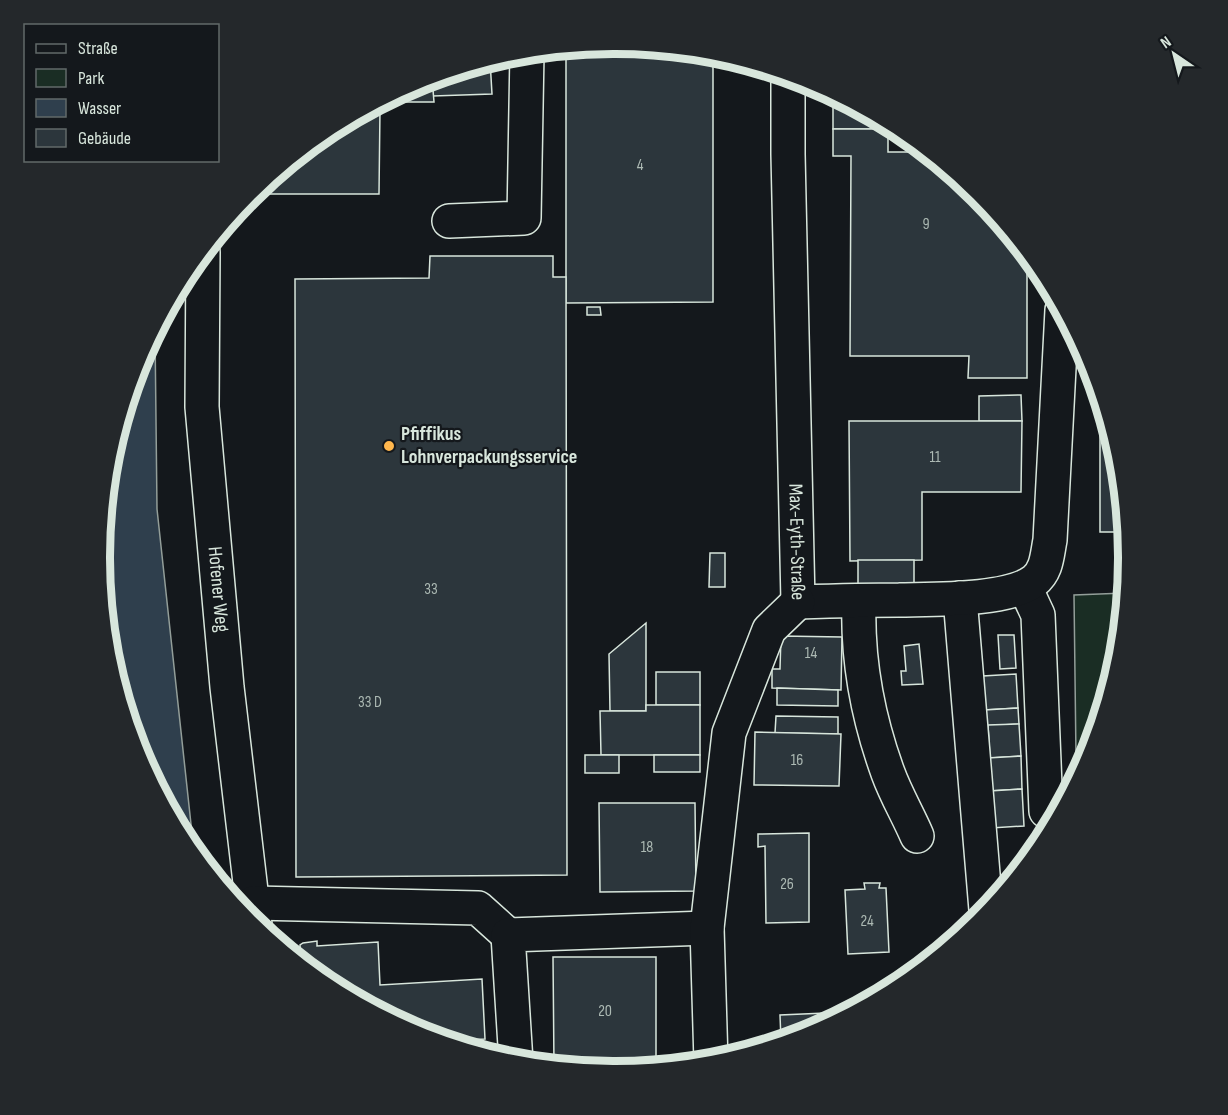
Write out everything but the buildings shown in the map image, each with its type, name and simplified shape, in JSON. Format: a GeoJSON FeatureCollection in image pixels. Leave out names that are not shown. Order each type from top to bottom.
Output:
{"type":"FeatureCollection","features":[{"type":"Feature","properties":{"kind":"street"},"geometry":{"type":"LineString","coordinates":[[449,221],[524,218],[527,62]]}},
{"type":"Feature","properties":{"kind":"street","name":"Max-Eyth-Straße"},"geometry":{"type":"LineString","coordinates":[[788,85],[798,602],[960,598],[1011,591],[1025,586]]}},
{"type":"Feature","properties":{"kind":"street","name":"Hofener Weg"},"geometry":{"type":"LineString","coordinates":[[203,267],[202,407],[227,687],[253,909]]}},
{"type":"Feature","properties":{"kind":"street"},"geometry":{"type":"LineString","coordinates":[[1049,811],[1046,811],[1038,615],[1025,586],[1036,580],[1046,565],[1050,540],[1061,326]]}},
{"type":"Feature","properties":{"kind":"street"},"geometry":{"type":"LineString","coordinates":[[960,598],[985,898]]}},
{"type":"Feature","properties":{"kind":"street"},"geometry":{"type":"LineString","coordinates":[[859,601],[858,635],[873,726],[889,775],[917,836]]}},
{"type":"Feature","properties":{"kind":"street"},"geometry":{"type":"LineString","coordinates":[[711,1051],[706,928],[729,733],[769,630],[798,602]]}},
{"type":"Feature","properties":{"kind":"street"},"geometry":{"type":"LineString","coordinates":[[258,914],[478,908],[508,935],[706,928]]}},
{"type":"Feature","properties":{"kind":"street"},"geometry":{"type":"LineString","coordinates":[[508,935],[515,1051]]}},
{"type":"Feature","properties":{"kind":"green space"},"geometry":{"type":"Polygon","coordinates":[[[1116,593],[1108,656],[1091,719],[1076,757],[1074,595],[1116,593]]]}},
{"type":"Feature","properties":{"kind":"water"},"geometry":{"type":"Polygon","coordinates":[[[155,351],[157,509],[192,832],[162,780],[137,719],[120,656],[112,590],[110,558],[112,525],[120,459],[137,396],[155,351]]]}},
{"type":"Feature","properties":{"kind":"place","name":"Pfiffikus Lohnverpackungsservice"},"geometry":{"type":"Point","coordinates":[389,446]}}]}
